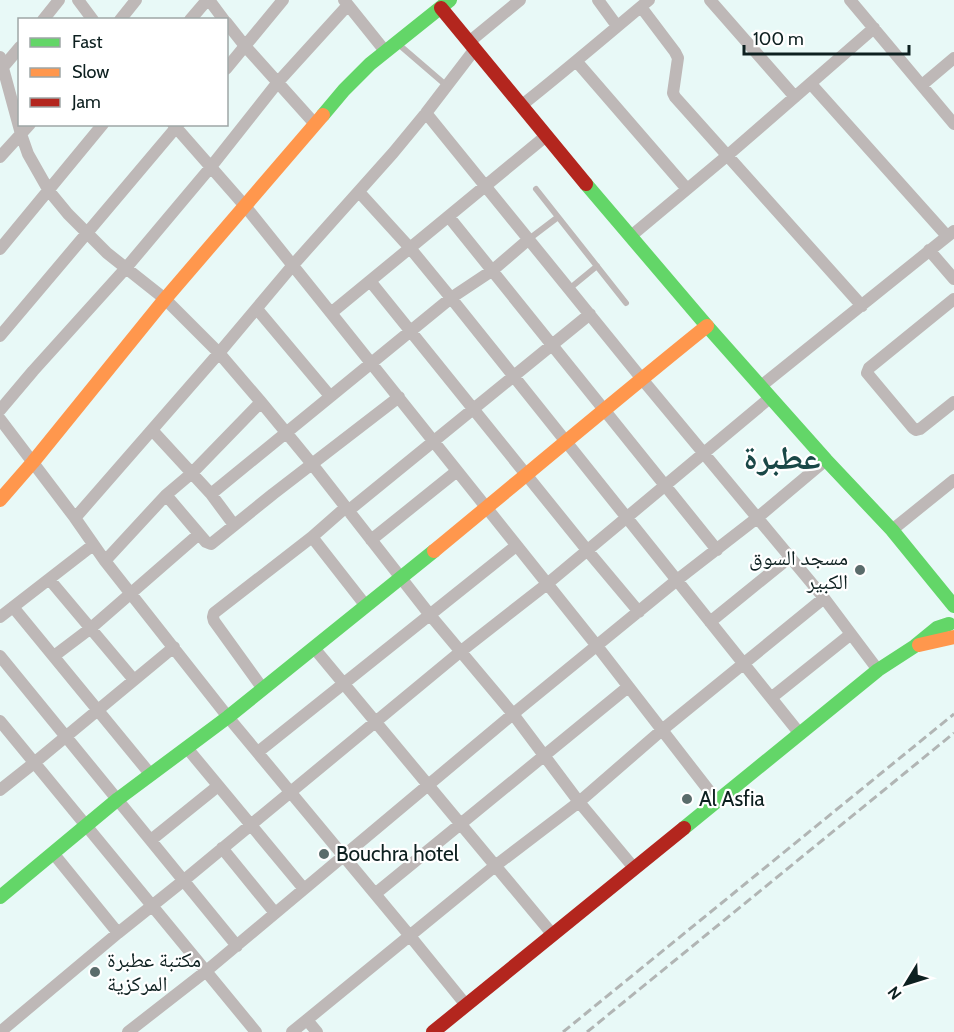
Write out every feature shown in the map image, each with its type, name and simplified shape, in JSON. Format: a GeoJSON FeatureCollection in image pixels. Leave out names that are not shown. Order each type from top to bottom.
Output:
{"type":"FeatureCollection","features":[{"type":"Feature","properties":{"kind":"main road"},"geometry":{"type":"LineString","coordinates":[[0,500],[165,299],[348,86],[390,46],[446,4],[472,46],[630,236],[826,460],[892,530],[954,606]]}},
{"type":"Feature","properties":{"kind":"main road"},"geometry":{"type":"LineString","coordinates":[[0,897],[85,825],[228,717],[401,578],[707,326]]}},
{"type":"Feature","properties":{"kind":"main road"},"geometry":{"type":"LineString","coordinates":[[433,1032],[878,670],[915,646],[952,627],[936,585]]}},
{"type":"Feature","properties":{"kind":"street"},"geometry":{"type":"LineString","coordinates":[[45,18],[59,0]]}},
{"type":"Feature","properties":{"kind":"street"},"geometry":{"type":"LineString","coordinates":[[78,0],[92,18]]}},
{"type":"Feature","properties":{"kind":"street"},"geometry":{"type":"LineString","coordinates":[[122,18],[136,0]]}},
{"type":"Feature","properties":{"kind":"street"},"geometry":{"type":"LineString","coordinates":[[192,18],[208,0],[223,18]]}},
{"type":"Feature","properties":{"kind":"street"},"geometry":{"type":"LineString","coordinates":[[228,67],[283,0]]}},
{"type":"Feature","properties":{"kind":"street"},"geometry":{"type":"LineString","coordinates":[[75,518],[426,113],[447,86],[472,46],[520,0]]}},
{"type":"Feature","properties":{"kind":"street"},"geometry":{"type":"LineString","coordinates":[[598,0],[617,26]]}},
{"type":"Feature","properties":{"kind":"street"},"geometry":{"type":"LineString","coordinates":[[710,0],[795,98]]}},
{"type":"Feature","properties":{"kind":"street"},"geometry":{"type":"LineString","coordinates":[[850,0],[954,124]]}},
{"type":"Feature","properties":{"kind":"street"},"geometry":{"type":"LineString","coordinates":[[0,410],[126,268],[346,2],[390,46]]}},
{"type":"Feature","properties":{"kind":"street"},"geometry":{"type":"LineString","coordinates":[[522,105],[645,4],[678,58],[673,93],[675,97],[862,306]]}},
{"type":"Feature","properties":{"kind":"street"},"geometry":{"type":"LineString","coordinates":[[228,25],[315,124]]}},
{"type":"Feature","properties":{"kind":"street"},"geometry":{"type":"LineString","coordinates":[[630,236],[795,98],[874,28]]}},
{"type":"Feature","properties":{"kind":"street"},"geometry":{"type":"LineString","coordinates":[[18,49],[2,62],[18,123]]}},
{"type":"Feature","properties":{"kind":"street"},"geometry":{"type":"LineString","coordinates":[[922,85],[954,58]]}},
{"type":"Feature","properties":{"kind":"street"},"geometry":{"type":"LineString","coordinates":[[577,62],[687,189]]}},
{"type":"Feature","properties":{"kind":"street"},"geometry":{"type":"LineString","coordinates":[[761,386],[951,234],[811,84]]}},
{"type":"Feature","properties":{"kind":"street"},"geometry":{"type":"LineString","coordinates":[[426,113],[824,598],[878,670]]}},
{"type":"Feature","properties":{"kind":"street"},"geometry":{"type":"LineString","coordinates":[[19,126],[28,154],[49,191],[68,214],[107,253],[165,299],[219,353],[312,464],[430,615],[513,714],[579,802],[634,868]]}},
{"type":"Feature","properties":{"kind":"street"},"geometry":{"type":"LineString","coordinates":[[0,157],[28,126]]}},
{"type":"Feature","properties":{"kind":"street"},"geometry":{"type":"LineString","coordinates":[[0,249],[101,126]]}},
{"type":"Feature","properties":{"kind":"street"},"geometry":{"type":"LineString","coordinates":[[0,336],[176,126],[372,363],[717,801]]}},
{"type":"Feature","properties":{"kind":"street"},"geometry":{"type":"LineString","coordinates":[[331,313],[546,136]]}},
{"type":"Feature","properties":{"kind":"street"},"geometry":{"type":"LineString","coordinates":[[359,192],[410,248],[451,298],[800,734]]}},
{"type":"Feature","properties":{"kind":"street"},"geometry":{"type":"LineString","coordinates":[[449,217],[717,550]]}},
{"type":"Feature","properties":{"kind":"street"},"geometry":{"type":"LineString","coordinates":[[211,494],[451,298],[493,270],[529,239]]}},
{"type":"Feature","properties":{"kind":"street"},"geometry":{"type":"LineString","coordinates":[[929,250],[954,279]]}},
{"type":"Feature","properties":{"kind":"street"},"geometry":{"type":"LineString","coordinates":[[370,281],[639,612]]}},
{"type":"Feature","properties":{"kind":"street"},"geometry":{"type":"LineString","coordinates":[[954,298],[869,368],[867,373],[916,430],[954,402]]}},
{"type":"Feature","properties":{"kind":"street"},"geometry":{"type":"LineString","coordinates":[[257,309],[330,396]]}},
{"type":"Feature","properties":{"kind":"street"},"geometry":{"type":"LineString","coordinates":[[263,689],[214,621],[214,613],[434,441],[590,314]]}},
{"type":"Feature","properties":{"kind":"street"},"geometry":{"type":"LineString","coordinates":[[166,495],[206,542],[211,544],[399,397]]}},
{"type":"Feature","properties":{"kind":"street"},"geometry":{"type":"LineString","coordinates":[[0,1032],[460,652],[547,584],[771,397]]}},
{"type":"Feature","properties":{"kind":"street"},"geometry":{"type":"LineString","coordinates":[[105,561],[166,495],[261,402]]}},
{"type":"Feature","properties":{"kind":"street"},"geometry":{"type":"LineString","coordinates":[[0,419],[105,561],[228,717],[466,1005]]}},
{"type":"Feature","properties":{"kind":"street"},"geometry":{"type":"LineString","coordinates":[[152,430],[211,494],[234,525]]}},
{"type":"Feature","properties":{"kind":"street"},"geometry":{"type":"LineString","coordinates":[[128,1032],[237,946],[513,714],[826,460]]}},
{"type":"Feature","properties":{"kind":"street"},"geometry":{"type":"LineString","coordinates":[[371,540],[457,471]]}},
{"type":"Feature","properties":{"kind":"street"},"geometry":{"type":"LineString","coordinates":[[892,530],[954,480]]}},
{"type":"Feature","properties":{"kind":"street"},"geometry":{"type":"LineString","coordinates":[[54,656],[91,628],[199,534]]}},
{"type":"Feature","properties":{"kind":"street"},"geometry":{"type":"LineString","coordinates":[[312,537],[366,606]]}},
{"type":"Feature","properties":{"kind":"street"},"geometry":{"type":"LineString","coordinates":[[0,617],[93,545]]}},
{"type":"Feature","properties":{"kind":"street"},"geometry":{"type":"LineString","coordinates":[[258,752],[516,546]]}},
{"type":"Feature","properties":{"kind":"street"},"geometry":{"type":"LineString","coordinates":[[710,622],[790,557]]}},
{"type":"Feature","properties":{"kind":"street"},"geometry":{"type":"LineString","coordinates":[[49,579],[134,680]]}},
{"type":"Feature","properties":{"kind":"street"},"geometry":{"type":"LineString","coordinates":[[292,1032],[495,866],[579,802],[662,730],[824,598]]}},
{"type":"Feature","properties":{"kind":"street"},"geometry":{"type":"LineString","coordinates":[[13,607],[151,775]]}},
{"type":"Feature","properties":{"kind":"street"},"geometry":{"type":"LineString","coordinates":[[771,698],[851,634]]}},
{"type":"Feature","properties":{"kind":"street"},"geometry":{"type":"LineString","coordinates":[[0,790],[174,647]]}},
{"type":"Feature","properties":{"kind":"street"},"geometry":{"type":"LineString","coordinates":[[314,648],[553,934]]}},
{"type":"Feature","properties":{"kind":"street"},"geometry":{"type":"LineString","coordinates":[[0,656],[237,946]]}},
{"type":"Feature","properties":{"kind":"street"},"geometry":{"type":"LineString","coordinates":[[375,894],[628,687]]}},
{"type":"Feature","properties":{"kind":"street"},"geometry":{"type":"LineString","coordinates":[[0,721],[256,1032]]}},
{"type":"Feature","properties":{"kind":"street"},"geometry":{"type":"LineString","coordinates":[[187,748],[304,889]]}},
{"type":"Feature","properties":{"kind":"street"},"geometry":{"type":"LineString","coordinates":[[151,840],[219,786]]}},
{"type":"Feature","properties":{"kind":"street"},"geometry":{"type":"LineString","coordinates":[[222,848],[275,913]]}},
{"type":"Feature","properties":{"kind":"street"},"geometry":{"type":"LineString","coordinates":[[53,853],[118,933]]}},
{"type":"Feature","properties":{"kind":"street"},"geometry":{"type":"LineString","coordinates":[[307,1020],[318,1032]]}},
{"type":"Feature","properties":{"kind":"lane"},"geometry":{"type":"LineString","coordinates":[[390,46],[447,86]]}},
{"type":"Feature","properties":{"kind":"lane"},"geometry":{"type":"LineString","coordinates":[[536,189],[626,303]]}},
{"type":"Feature","properties":{"kind":"lane"},"geometry":{"type":"LineString","coordinates":[[529,239],[558,217]]}},
{"type":"Feature","properties":{"kind":"lane"},"geometry":{"type":"LineString","coordinates":[[569,289],[597,266]]}},
{"type":"Feature","properties":{"kind":"railway"},"geometry":{"type":"LineString","coordinates":[[563,1032],[954,714]]}},
{"type":"Feature","properties":{"kind":"railway"},"geometry":{"type":"LineString","coordinates":[[587,1032],[954,733]]}},
{"type":"Feature","properties":{"kind":"traffic: fast"},"geometry":{"type":"LineString","coordinates":[[323,115],[370,64],[450,0]]}},
{"type":"Feature","properties":{"kind":"traffic: fast"},"geometry":{"type":"LineString","coordinates":[[586,184],[707,326],[826,460],[892,530],[954,606]]}},
{"type":"Feature","properties":{"kind":"traffic: fast"},"geometry":{"type":"LineString","coordinates":[[0,897],[118,799],[228,717],[434,551]]}},
{"type":"Feature","properties":{"kind":"traffic: fast"},"geometry":{"type":"LineString","coordinates":[[684,828],[878,670],[915,646],[937,628],[949,624]]}},
{"type":"Feature","properties":{"kind":"traffic: slow"},"geometry":{"type":"LineString","coordinates":[[0,500],[165,299],[323,115]]}},
{"type":"Feature","properties":{"kind":"traffic: slow"},"geometry":{"type":"LineString","coordinates":[[434,551],[707,326]]}},
{"type":"Feature","properties":{"kind":"traffic: slow"},"geometry":{"type":"LineString","coordinates":[[919,645],[954,637]]}},
{"type":"Feature","properties":{"kind":"traffic: jam"},"geometry":{"type":"LineString","coordinates":[[441,8],[586,184]]}},
{"type":"Feature","properties":{"kind":"traffic: jam"},"geometry":{"type":"LineString","coordinates":[[433,1032],[684,828]]}},
{"type":"Feature","properties":{"kind":"place","name":"مسجد السوق الكبير"},"geometry":{"type":"Point","coordinates":[860,570]}},
{"type":"Feature","properties":{"kind":"place","name":"Al Asfia"},"geometry":{"type":"Point","coordinates":[687,799]}},
{"type":"Feature","properties":{"kind":"place","name":"Bouchra hotel"},"geometry":{"type":"Point","coordinates":[324,854]}},
{"type":"Feature","properties":{"kind":"place","name":"مكتبة عطبرة المركزية"},"geometry":{"type":"Point","coordinates":[95,972]}},
{"type":"Feature","properties":{"kind":"district","name":"عطبرة"},"geometry":{"type":"Point","coordinates":[782,457]}}]}
